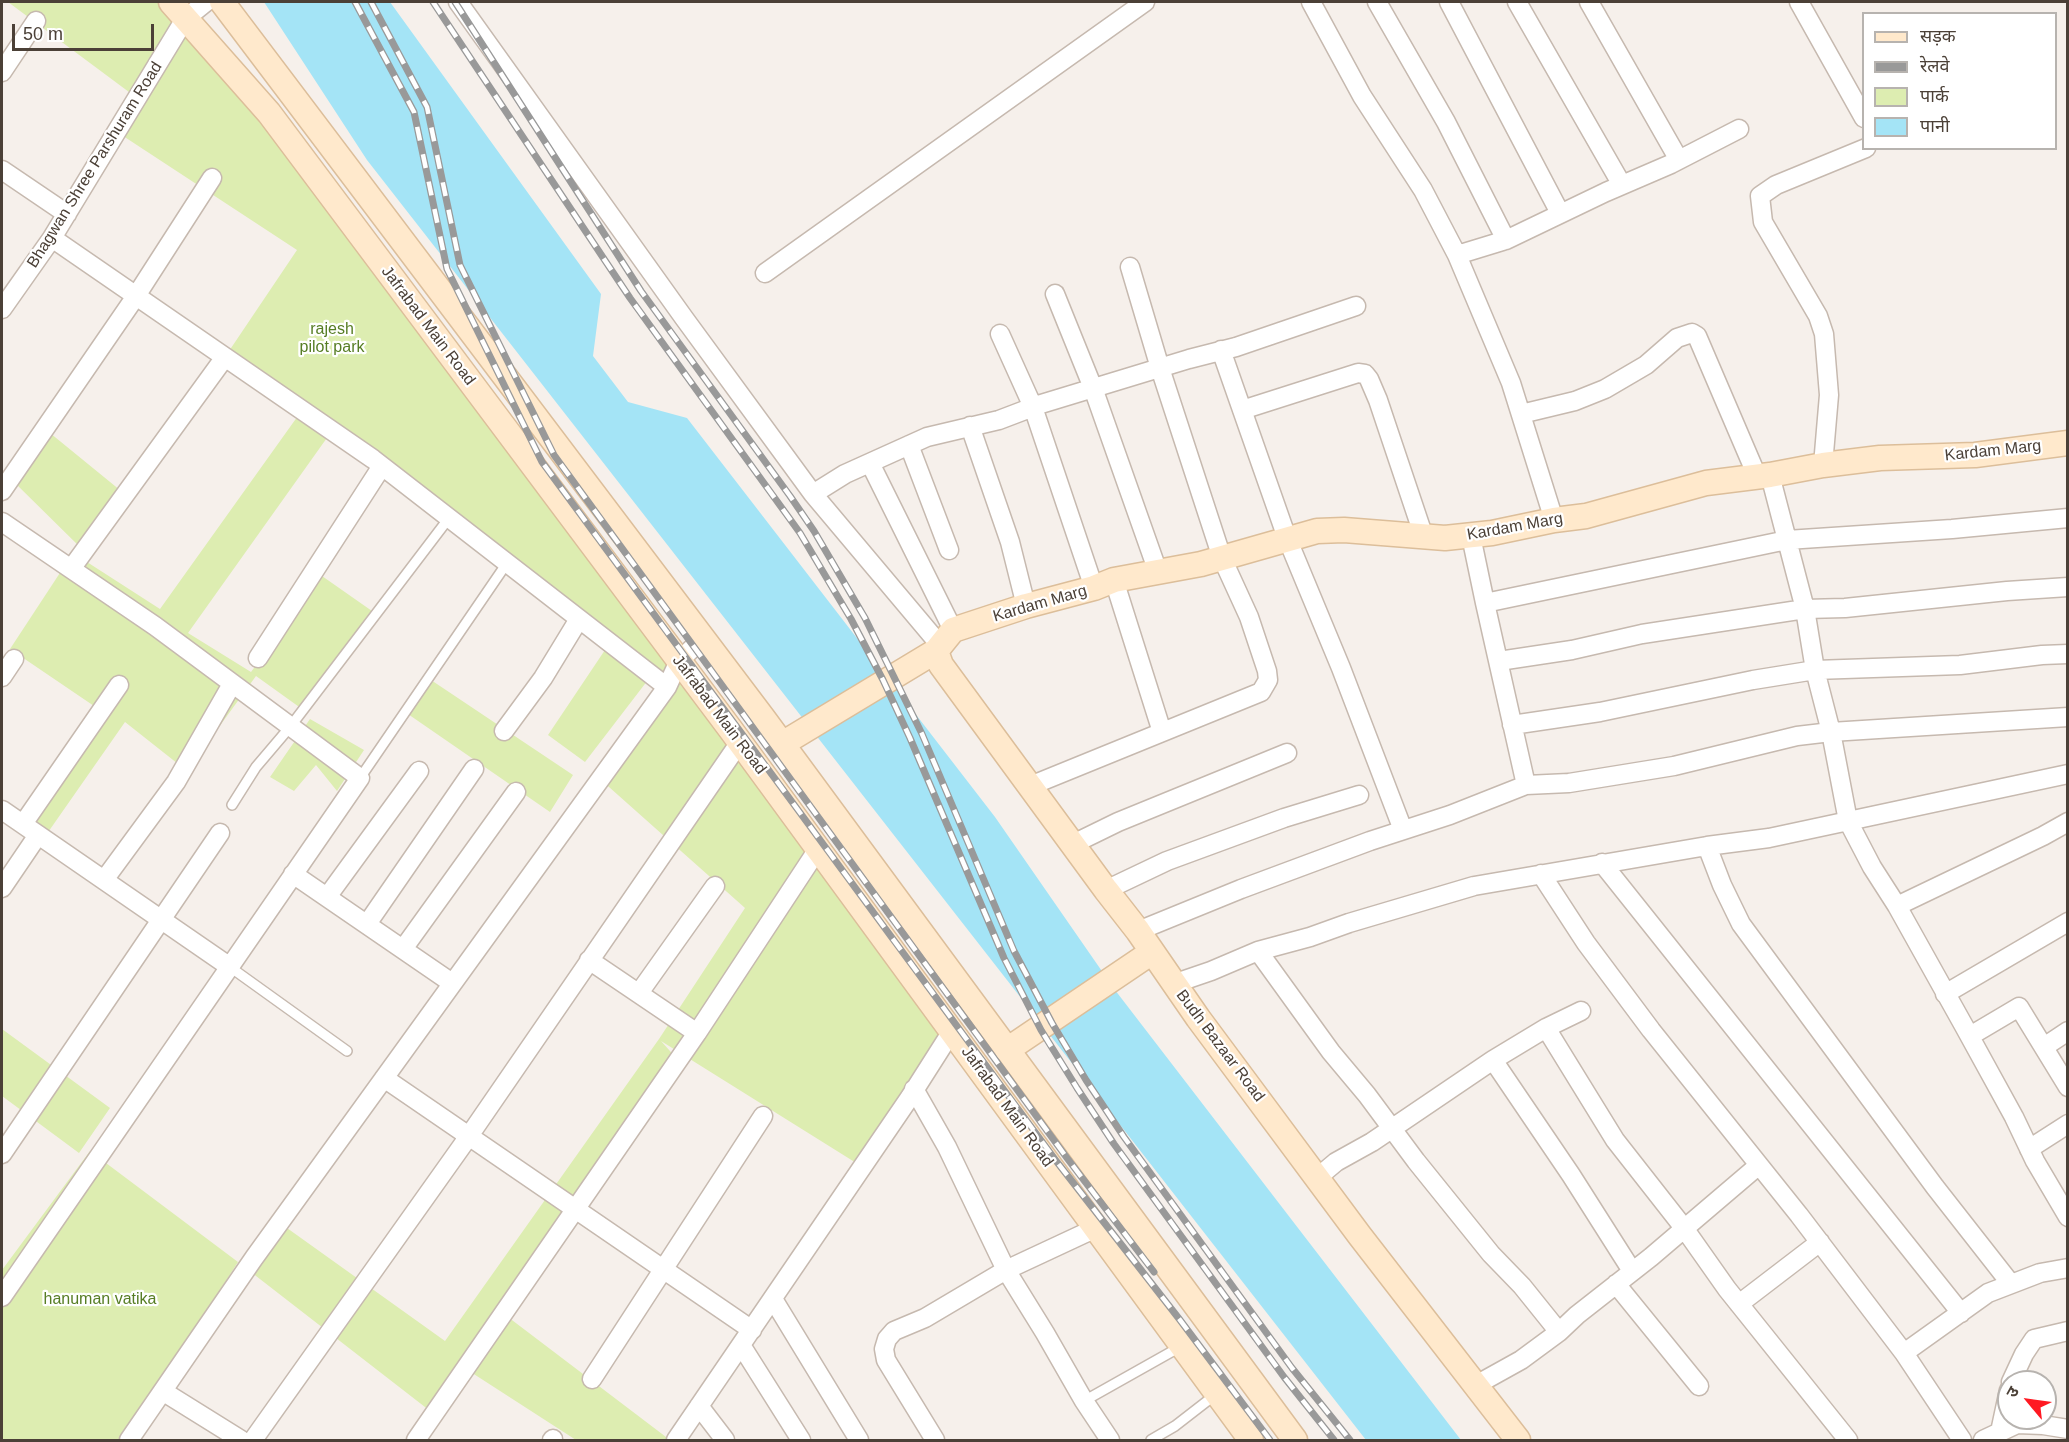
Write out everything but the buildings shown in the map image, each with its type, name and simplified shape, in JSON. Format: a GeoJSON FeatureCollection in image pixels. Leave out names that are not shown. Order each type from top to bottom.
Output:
{"type":"FeatureCollection","features":[{"type":"Feature","properties":{"kind":"main road","name":"Jafrabad Main Road"},"geometry":{"type":"LineString","coordinates":[[222,2],[703,638],[1295,1440]]}},
{"type":"Feature","properties":{"kind":"main road","name":"Jafrabad Main Road"},"geometry":{"type":"LineString","coordinates":[[178,10],[269,113],[740,742],[1251,1440]]}},
{"type":"Feature","properties":{"kind":"main road","name":"Kardam Marg"},"geometry":{"type":"LineString","coordinates":[[782,744],[943,642],[1026,606],[1104,584],[1201,564],[1287,538],[1317,531],[1344,530],[1424,537],[1471,536],[1554,519],[1586,516],[1706,483],[1880,458],[1975,455],[2067,443]]}},
{"type":"Feature","properties":{"kind":"main road","name":"Budh Bazaar Road"},"geometry":{"type":"LineString","coordinates":[[943,642],[941,664],[1317,1178],[1518,1440]]}},
{"type":"Feature","properties":{"kind":"main road"},"geometry":{"type":"LineString","coordinates":[[1007,1050],[1152,952]]}},
{"type":"Feature","properties":{"kind":"street","name":"Bhagwan Shree Parshuram Road"},"geometry":{"type":"LineString","coordinates":[[2,309],[52,238],[178,10],[206,2]]}},
{"type":"Feature","properties":{"kind":"street"},"geometry":{"type":"LineString","coordinates":[[458,2],[813,494],[943,642]]}},
{"type":"Feature","properties":{"kind":"street"},"geometry":{"type":"LineString","coordinates":[[765,273],[1145,2]]}},
{"type":"Feature","properties":{"kind":"street"},"geometry":{"type":"LineString","coordinates":[[1311,2],[1362,96],[1423,190],[1457,255],[1485,318],[1521,414],[1554,519]]}},
{"type":"Feature","properties":{"kind":"street"},"geometry":{"type":"LineString","coordinates":[[1377,2],[1446,122],[1506,240]]}},
{"type":"Feature","properties":{"kind":"street"},"geometry":{"type":"LineString","coordinates":[[1449,2],[1560,213]]}},
{"type":"Feature","properties":{"kind":"street"},"geometry":{"type":"LineString","coordinates":[[1516,2],[1622,185]]}},
{"type":"Feature","properties":{"kind":"street"},"geometry":{"type":"LineString","coordinates":[[1589,2],[1678,159]]}},
{"type":"Feature","properties":{"kind":"street"},"geometry":{"type":"LineString","coordinates":[[1799,2],[1862,116]]}},
{"type":"Feature","properties":{"kind":"street"},"geometry":{"type":"LineString","coordinates":[[2,72],[36,21]]}},
{"type":"Feature","properties":{"kind":"street"},"geometry":{"type":"LineString","coordinates":[[1457,255],[1506,240],[1739,129]]}},
{"type":"Feature","properties":{"kind":"street"},"geometry":{"type":"LineString","coordinates":[[1823,465],[1829,396],[1824,334],[1818,316],[1764,222],[1760,196],[1776,185],[1862,150]]}},
{"type":"Feature","properties":{"kind":"street"},"geometry":{"type":"LineString","coordinates":[[2,170],[66,214]]}},
{"type":"Feature","properties":{"kind":"street"},"geometry":{"type":"LineString","coordinates":[[2,491],[136,296],[212,178]]}},
{"type":"Feature","properties":{"kind":"street"},"geometry":{"type":"LineString","coordinates":[[52,238],[382,466],[667,687]]}},
{"type":"Feature","properties":{"kind":"street"},"geometry":{"type":"LineString","coordinates":[[1030,786],[1261,692],[1268,680],[1249,617],[1222,558],[1160,368],[1130,267]]}},
{"type":"Feature","properties":{"kind":"street"},"geometry":{"type":"LineString","coordinates":[[1055,294],[1093,388],[1158,572]]}},
{"type":"Feature","properties":{"kind":"street"},"geometry":{"type":"LineString","coordinates":[[813,494],[845,474],[927,437],[999,420],[1033,407],[1356,306]]}},
{"type":"Feature","properties":{"kind":"street"},"geometry":{"type":"LineString","coordinates":[[1521,414],[1575,401],[1605,389],[1646,365],[1677,338],[1692,333],[1697,336],[1763,475],[1787,540],[1805,609],[1815,670],[1831,732],[1848,821],[1872,867],[1897,906],[1970,1036],[2067,1217]]}},
{"type":"Feature","properties":{"kind":"street"},"geometry":{"type":"LineString","coordinates":[[1000,334],[1033,407],[1162,732]]}},
{"type":"Feature","properties":{"kind":"street"},"geometry":{"type":"LineString","coordinates":[[1221,350],[1287,538],[1341,668],[1403,830]]}},
{"type":"Feature","properties":{"kind":"street"},"geometry":{"type":"LineString","coordinates":[[70,569],[225,357]]}},
{"type":"Feature","properties":{"kind":"street"},"geometry":{"type":"LineString","coordinates":[[1242,410],[1358,373],[1365,374],[1370,379],[1378,400],[1424,537]]}},
{"type":"Feature","properties":{"kind":"street"},"geometry":{"type":"LineString","coordinates":[[970,426],[1010,542],[1026,606]]}},
{"type":"Feature","properties":{"kind":"street"},"geometry":{"type":"LineString","coordinates":[[909,445],[949,550]]}},
{"type":"Feature","properties":{"kind":"street"},"geometry":{"type":"LineString","coordinates":[[870,463],[943,642]]}},
{"type":"Feature","properties":{"kind":"street"},"geometry":{"type":"LineString","coordinates":[[258,658],[382,466]]}},
{"type":"Feature","properties":{"kind":"street"},"geometry":{"type":"LineString","coordinates":[[1485,603],[1787,540],[1953,529],[2067,518]]}},
{"type":"Feature","properties":{"kind":"street"},"geometry":{"type":"LineString","coordinates":[[2,522],[155,626],[360,778],[4,1287]]}},
{"type":"Feature","properties":{"kind":"street"},"geometry":{"type":"LineString","coordinates":[[1471,536],[1526,785]]}},
{"type":"Feature","properties":{"kind":"street"},"geometry":{"type":"LineString","coordinates":[[1498,661],[1572,650],[1642,634],[1805,609],[1845,608],[2067,586]]}},
{"type":"Feature","properties":{"kind":"street"},"geometry":{"type":"LineString","coordinates":[[504,731],[543,678],[579,619]]}},
{"type":"Feature","properties":{"kind":"street"},"geometry":{"type":"LineString","coordinates":[[129,1440],[254,1258],[667,687],[679,661],[703,638]]}},
{"type":"Feature","properties":{"kind":"street"},"geometry":{"type":"LineString","coordinates":[[1512,725],[1600,712],[1753,680],[1815,670],[1960,665],[2067,654]]}},
{"type":"Feature","properties":{"kind":"street"},"geometry":{"type":"LineString","coordinates":[[2,677],[15,659]]}},
{"type":"Feature","properties":{"kind":"street"},"geometry":{"type":"LineString","coordinates":[[104,880],[176,782],[232,684]]}},
{"type":"Feature","properties":{"kind":"street"},"geometry":{"type":"LineString","coordinates":[[23,824],[119,685]]}},
{"type":"Feature","properties":{"kind":"street"},"geometry":{"type":"LineString","coordinates":[[1138,931],[1241,889],[1403,830],[1450,816],[1526,785],[1569,783],[1674,766],[1797,736],[2067,717]]}},
{"type":"Feature","properties":{"kind":"street"},"geometry":{"type":"LineString","coordinates":[[253,1440],[469,1136],[740,742]]}},
{"type":"Feature","properties":{"kind":"street"},"geometry":{"type":"LineString","coordinates":[[1073,844],[1118,822],[1287,753]]}},
{"type":"Feature","properties":{"kind":"street"},"geometry":{"type":"LineString","coordinates":[[367,924],[474,769]]}},
{"type":"Feature","properties":{"kind":"street"},"geometry":{"type":"LineString","coordinates":[[327,897],[419,771]]}},
{"type":"Feature","properties":{"kind":"street"},"geometry":{"type":"LineString","coordinates":[[1173,984],[1258,951],[1310,938],[1359,920],[1462,889],[1602,863],[1769,838],[2067,774]]}},
{"type":"Feature","properties":{"kind":"street"},"geometry":{"type":"LineString","coordinates":[[403,949],[516,792]]}},
{"type":"Feature","properties":{"kind":"street"},"geometry":{"type":"LineString","coordinates":[[1106,890],[1167,861],[1284,818],[1359,795]]}},
{"type":"Feature","properties":{"kind":"street"},"geometry":{"type":"LineString","coordinates":[[2,810],[230,966]]}},
{"type":"Feature","properties":{"kind":"street"},"geometry":{"type":"LineString","coordinates":[[1897,906],[2043,836],[2067,822]]}},
{"type":"Feature","properties":{"kind":"street"},"geometry":{"type":"LineString","coordinates":[[2,1154],[220,833]]}},
{"type":"Feature","properties":{"kind":"street"},"geometry":{"type":"LineString","coordinates":[[2,888],[38,835]]}},
{"type":"Feature","properties":{"kind":"street"},"geometry":{"type":"LineString","coordinates":[[1707,846],[1722,885],[1741,924],[1935,1188],[2011,1284]]}},
{"type":"Feature","properties":{"kind":"street"},"geometry":{"type":"LineString","coordinates":[[416,1440],[697,1033],[818,849]]}},
{"type":"Feature","properties":{"kind":"street"},"geometry":{"type":"LineString","coordinates":[[1602,863],[1961,1313]]}},
{"type":"Feature","properties":{"kind":"street"},"geometry":{"type":"LineString","coordinates":[[293,874],[452,983]]}},
{"type":"Feature","properties":{"kind":"street"},"geometry":{"type":"LineString","coordinates":[[1541,874],[1586,943],[1651,1030],[1820,1242],[1904,1353],[1962,1440]]}},
{"type":"Feature","properties":{"kind":"street"},"geometry":{"type":"LineString","coordinates":[[639,993],[715,886]]}},
{"type":"Feature","properties":{"kind":"street"},"geometry":{"type":"LineString","coordinates":[[1945,994],[2067,922]]}},
{"type":"Feature","properties":{"kind":"street"},"geometry":{"type":"LineString","coordinates":[[1258,951],[1324,1044],[1416,1161],[1558,1332]]}},
{"type":"Feature","properties":{"kind":"street"},"geometry":{"type":"LineString","coordinates":[[589,960],[697,1033]]}},
{"type":"Feature","properties":{"kind":"street"},"geometry":{"type":"LineString","coordinates":[[1970,1036],[2019,1007],[2067,1087]]}},
{"type":"Feature","properties":{"kind":"street"},"geometry":{"type":"LineString","coordinates":[[1317,1178],[1336,1162],[1392,1128],[1493,1060],[1546,1028],[1581,1011]]}},
{"type":"Feature","properties":{"kind":"street"},"geometry":{"type":"LineString","coordinates":[[1546,1028],[1615,1140],[1684,1228],[1739,1304],[1848,1440]]}},
{"type":"Feature","properties":{"kind":"street"},"geometry":{"type":"LineString","coordinates":[[676,1440],[952,1031]]}},
{"type":"Feature","properties":{"kind":"street"},"geometry":{"type":"LineString","coordinates":[[2044,1047],[2067,1031]]}},
{"type":"Feature","properties":{"kind":"street"},"geometry":{"type":"LineString","coordinates":[[1493,1060],[1571,1175],[1632,1272]]}},
{"type":"Feature","properties":{"kind":"street"},"geometry":{"type":"LineString","coordinates":[[384,1078],[663,1268],[746,1338],[801,1440]]}},
{"type":"Feature","properties":{"kind":"street"},"geometry":{"type":"LineString","coordinates":[[914,1089],[947,1147],[1006,1270],[1084,1401],[1110,1440]]}},
{"type":"Feature","properties":{"kind":"street"},"geometry":{"type":"LineString","coordinates":[[592,1379],[763,1116]]}},
{"type":"Feature","properties":{"kind":"street"},"geometry":{"type":"LineString","coordinates":[[2029,1149],[2067,1125]]}},
{"type":"Feature","properties":{"kind":"street"},"geometry":{"type":"LineString","coordinates":[[1476,1385],[1521,1359],[1558,1332],[1759,1165]]}},
{"type":"Feature","properties":{"kind":"street"},"geometry":{"type":"LineString","coordinates":[[935,1440],[886,1360],[884,1349],[887,1339],[894,1331],[925,1318],[1006,1270],[1096,1228]]}},
{"type":"Feature","properties":{"kind":"street"},"geometry":{"type":"LineString","coordinates":[[1739,1304],[1820,1242]]}},
{"type":"Feature","properties":{"kind":"street"},"geometry":{"type":"LineString","coordinates":[[1904,1353],[1988,1293],[2040,1273],[2067,1268]]}},
{"type":"Feature","properties":{"kind":"street"},"geometry":{"type":"LineString","coordinates":[[1616,1284],[1699,1386]]}},
{"type":"Feature","properties":{"kind":"street"},"geometry":{"type":"LineString","coordinates":[[772,1299],[859,1440]]}},
{"type":"Feature","properties":{"kind":"street"},"geometry":{"type":"LineString","coordinates":[[2017,1370],[2034,1339],[2067,1331]]}},
{"type":"Feature","properties":{"kind":"street"},"geometry":{"type":"LineString","coordinates":[[164,1392],[241,1440]]}},
{"type":"Feature","properties":{"kind":"street"},"geometry":{"type":"LineString","coordinates":[[699,1406],[725,1440]]}},
{"type":"Feature","properties":{"kind":"street"},"geometry":{"type":"LineString","coordinates":[[1983,1440],[2017,1424],[2043,1425],[2067,1430]]}},
{"type":"Feature","properties":{"kind":"lane"},"geometry":{"type":"LineString","coordinates":[[232,805],[256,767],[290,727],[449,518]]}},
{"type":"Feature","properties":{"kind":"lane"},"geometry":{"type":"LineString","coordinates":[[360,778],[507,563]]}},
{"type":"Feature","properties":{"kind":"lane"},"geometry":{"type":"LineString","coordinates":[[230,966],[347,1051]]}},
{"type":"Feature","properties":{"kind":"lane"},"geometry":{"type":"LineString","coordinates":[[1084,1401],[1182,1346]]}},
{"type":"Feature","properties":{"kind":"lane"},"geometry":{"type":"LineString","coordinates":[[1151,1440],[1175,1426],[1217,1394]]}},
{"type":"Feature","properties":{"kind":"green space","name":"rajesh pilot park"},"geometry":{"type":"Polygon","coordinates":[[[8,2],[159,2],[184,20],[679,661],[673,675],[952,1031],[861,1166],[661,1041],[678,1060],[504,1314],[670,1440],[576,1440],[466,1369],[434,1414],[247,1269],[280,1223],[445,1341],[659,1039],[745,908],[600,779],[665,686],[651,676],[585,762],[548,735],[609,644],[329,435],[188,633],[251,672],[322,576],[372,611],[302,709],[256,676],[187,771],[125,722],[44,838],[24,816],[94,706],[10,649],[73,553],[160,609],[300,413],[225,357],[297,250],[117,132],[137,98],[8,2]]]}},
{"type":"Feature","properties":{"kind":"green space"},"geometry":{"type":"Polygon","coordinates":[[[50,433],[126,495],[85,552],[15,483],[50,433]]]}},
{"type":"Feature","properties":{"kind":"green space"},"geometry":{"type":"Polygon","coordinates":[[[428,678],[573,775],[550,812],[405,712],[428,678]]]}},
{"type":"Feature","properties":{"kind":"green space"},"geometry":{"type":"Polygon","coordinates":[[[310,719],[364,750],[337,791],[316,765],[294,791],[270,777],[310,719]]]}},
{"type":"Feature","properties":{"kind":"green space"},"geometry":{"type":"Polygon","coordinates":[[[2,1029],[110,1108],[79,1153],[2,1096],[2,1029]]]}},
{"type":"Feature","properties":{"kind":"green space","name":"hanuman vatika"},"geometry":{"type":"Polygon","coordinates":[[[90,1151],[238,1262],[138,1419],[122,1440],[2,1440],[2,1270],[90,1151]]]}},
{"type":"Feature","properties":{"kind":"water"},"geometry":{"type":"Polygon","coordinates":[[[264,2],[390,2],[601,294],[593,356],[628,402],[687,418],[995,817],[1115,990],[1461,1440],[1366,1440],[367,160],[264,2]]]}},
{"type":"Feature","properties":{"kind":"railway"},"geometry":{"type":"LineString","coordinates":[[355,2],[414,112],[447,269],[542,462],[1057,1162],[1270,1440]]}},
{"type":"Feature","properties":{"kind":"railway"},"geometry":{"type":"LineString","coordinates":[[371,2],[427,107],[460,265],[554,455],[1067,1158],[1154,1272]]}},
{"type":"Feature","properties":{"kind":"railway"},"geometry":{"type":"LineString","coordinates":[[433,2],[630,298],[800,533],[851,619],[910,738],[1004,958],[1041,1030],[1077,1088],[1114,1144],[1284,1377],[1334,1440]]}},
{"type":"Feature","properties":{"kind":"railway"},"geometry":{"type":"LineString","coordinates":[[455,2],[641,291],[814,531],[865,618],[922,734],[1014,951],[1052,1023],[1086,1080],[1124,1137],[1292,1368],[1350,1440]]}}]}
